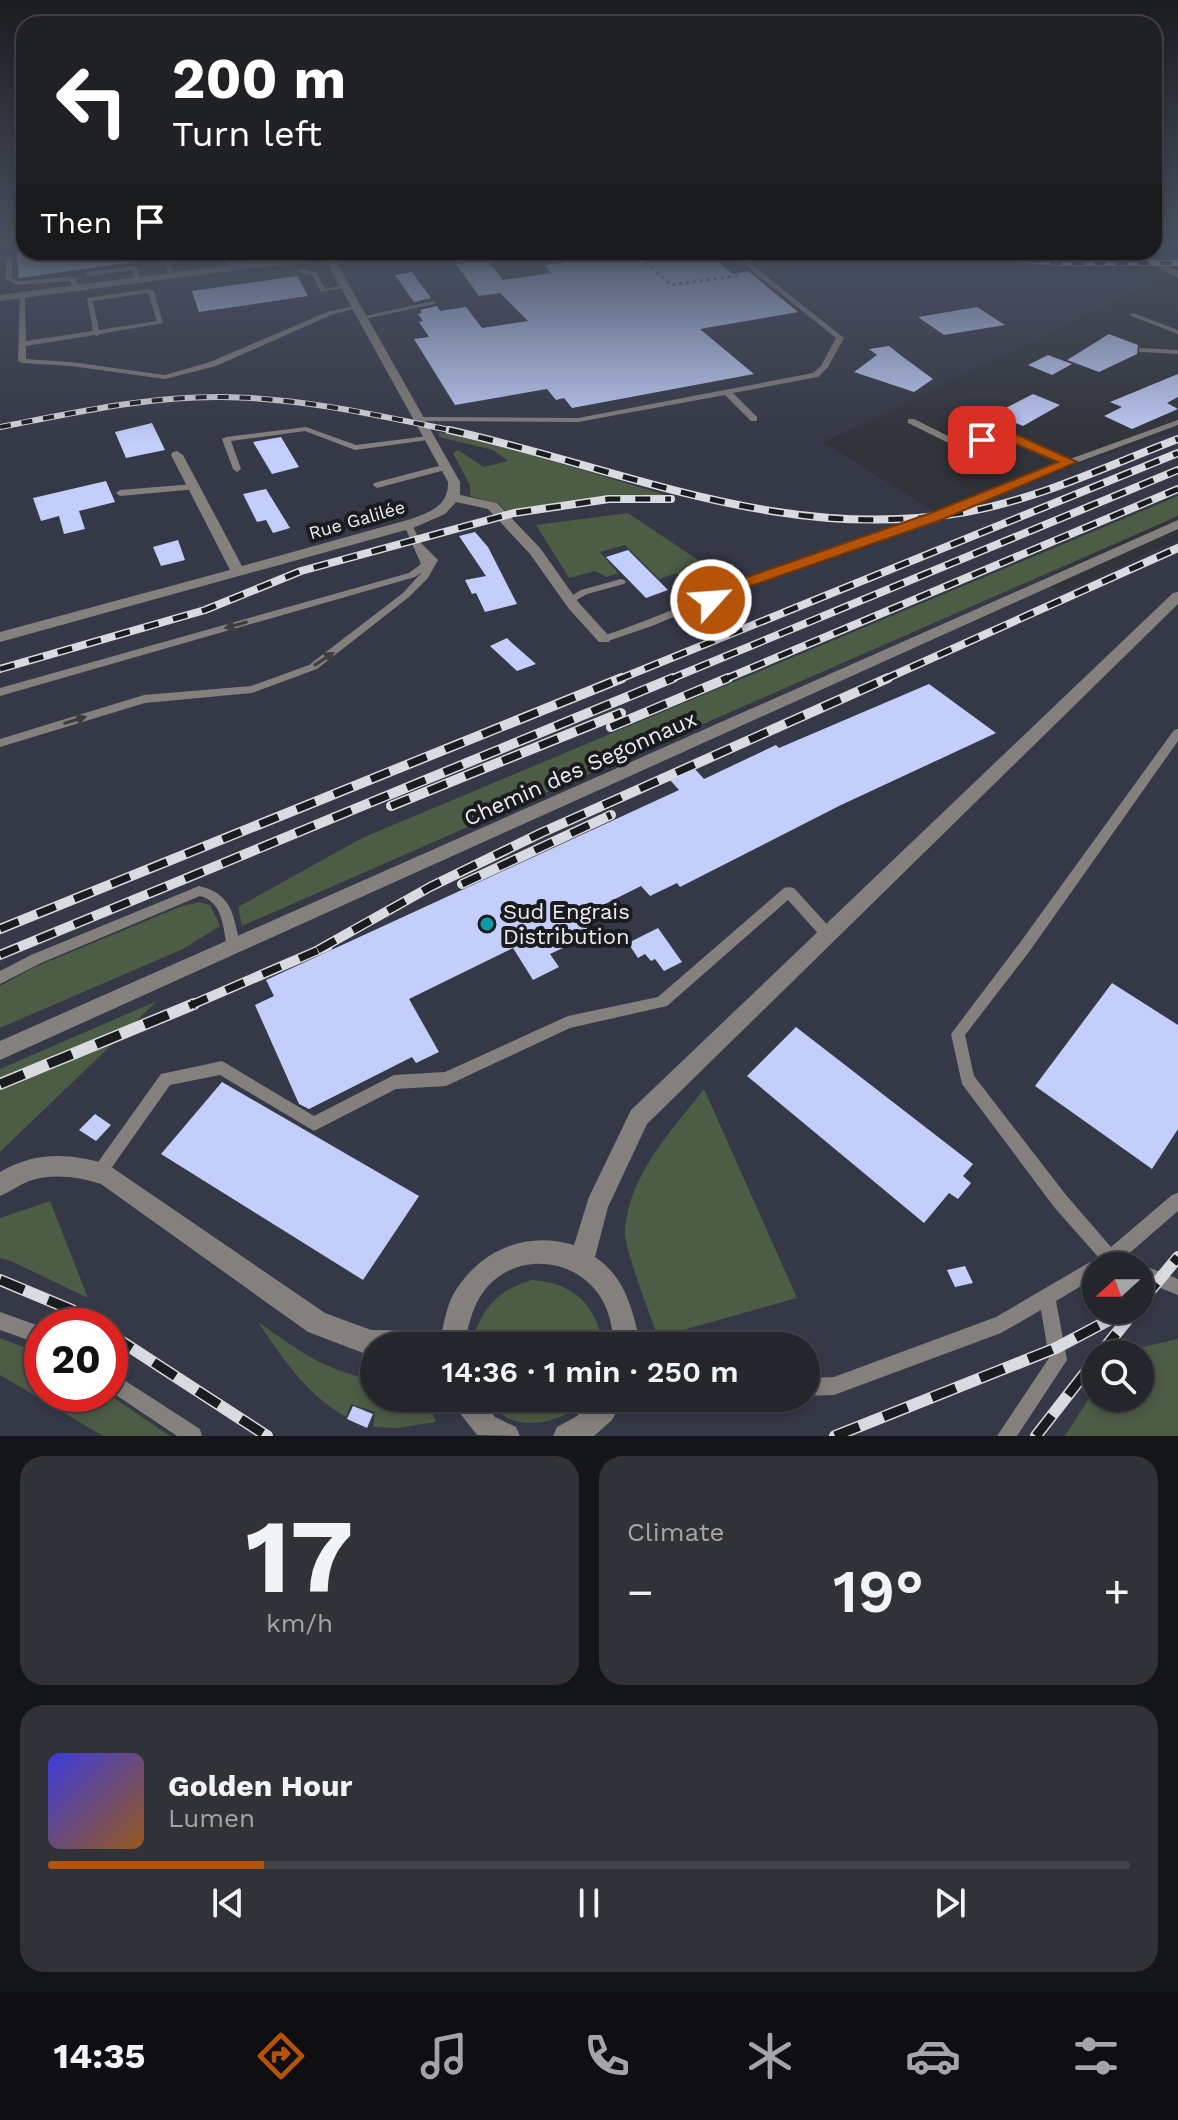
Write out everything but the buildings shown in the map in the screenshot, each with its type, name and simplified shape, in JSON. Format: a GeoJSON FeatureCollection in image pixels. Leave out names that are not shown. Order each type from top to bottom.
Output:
{"type":"FeatureCollection","features":[{"type":"Feature","properties":{"kind":"street"},"geometry":{"type":"LineString","coordinates":[[361,312],[454,482],[454,498],[492,506],[535,551],[570,600],[604,639]]}},
{"type":"Feature","properties":{"kind":"street"},"geometry":{"type":"LineString","coordinates":[[177,455],[238,572]]}},
{"type":"Feature","properties":{"kind":"street","name":"Rue Galilée"},"geometry":{"type":"LineString","coordinates":[[0,637],[408,525],[440,511],[454,498]]}},
{"type":"Feature","properties":{"kind":"street","name":"Chemin des Segonnaux"},"geometry":{"type":"LineString","coordinates":[[0,1051],[1178,524]]}},
{"type":"Feature","properties":{"kind":"street"},"geometry":{"type":"LineString","coordinates":[[582,1260],[597,1205],[639,1117],[1178,596]]}},
{"type":"Feature","properties":{"kind":"street"},"geometry":{"type":"LineString","coordinates":[[0,1185],[29,1169],[73,1164],[107,1175],[317,1323],[360,1339]]}},
{"type":"Feature","properties":{"kind":"street"},"geometry":{"type":"LineString","coordinates":[[453,1332],[456,1316],[469,1290],[486,1270],[509,1256],[533,1250],[559,1251],[582,1260],[602,1276],[617,1297],[627,1332]]}},
{"type":"Feature","properties":{"kind":"street"},"geometry":{"type":"LineString","coordinates":[[475,1412],[486,1426],[507,1436]]}},
{"type":"Feature","properties":{"kind":"street"},"geometry":{"type":"LineString","coordinates":[[566,1436],[579,1431],[603,1412]]}},
{"type":"Feature","properties":{"kind":"lane"},"geometry":{"type":"LineString","coordinates":[[22,311],[22,361],[71,364],[165,377],[213,364],[329,313],[369,311]]}},
{"type":"Feature","properties":{"kind":"lane"},"geometry":{"type":"LineString","coordinates":[[92,311],[97,334]]}},
{"type":"Feature","properties":{"kind":"lane"},"geometry":{"type":"LineString","coordinates":[[22,344],[161,322],[157,311]]}},
{"type":"Feature","properties":{"kind":"lane"},"geometry":{"type":"LineString","coordinates":[[418,419],[578,420],[815,375],[824,367],[840,338],[806,311]]}},
{"type":"Feature","properties":{"kind":"lane"},"geometry":{"type":"LineString","coordinates":[[1133,315],[1178,332]]}},
{"type":"Feature","properties":{"kind":"lane"},"geometry":{"type":"LineString","coordinates":[[1142,350],[1178,352]]}},
{"type":"Feature","properties":{"kind":"lane"},"geometry":{"type":"LineString","coordinates":[[727,392],[754,419]]}},
{"type":"Feature","properties":{"kind":"lane"},"geometry":{"type":"LineString","coordinates":[[911,421],[966,448],[999,432],[1070,462]]}},
{"type":"Feature","properties":{"kind":"lane"},"geometry":{"type":"LineString","coordinates":[[604,639],[711,600],[728,589],[936,516],[1178,422]]}},
{"type":"Feature","properties":{"kind":"lane"},"geometry":{"type":"LineString","coordinates":[[237,469],[226,439],[306,429],[355,448],[428,438]]}},
{"type":"Feature","properties":{"kind":"lane"},"geometry":{"type":"LineString","coordinates":[[377,485],[446,467]]}},
{"type":"Feature","properties":{"kind":"lane"},"geometry":{"type":"LineString","coordinates":[[120,493],[194,487]]}},
{"type":"Feature","properties":{"kind":"lane"},"geometry":{"type":"LineString","coordinates":[[0,743],[144,699],[252,689],[313,667],[375,622],[425,576],[433,560],[419,545],[408,525]]}},
{"type":"Feature","properties":{"kind":"lane"},"geometry":{"type":"LineString","coordinates":[[0,692],[412,575],[426,565],[419,553],[419,545]]}},
{"type":"Feature","properties":{"kind":"lane"},"geometry":{"type":"LineString","coordinates":[[570,600],[584,592],[621,582]]}},
{"type":"Feature","properties":{"kind":"lane"},"geometry":{"type":"LineString","coordinates":[[1098,1252],[967,1079],[958,1034],[1052,910],[1178,733]]}},
{"type":"Feature","properties":{"kind":"lane"},"geometry":{"type":"LineString","coordinates":[[0,978],[36,959],[199,891],[214,892],[222,900],[234,947]]}},
{"type":"Feature","properties":{"kind":"lane"},"geometry":{"type":"LineString","coordinates":[[99,1172],[166,1079],[222,1068],[314,1124],[394,1082],[446,1079],[568,1022],[662,1002],[789,892],[828,935]]}},
{"type":"Feature","properties":{"kind":"lane"},"geometry":{"type":"LineString","coordinates":[[1122,1252],[1178,1201]]}},
{"type":"Feature","properties":{"kind":"lane"},"geometry":{"type":"LineString","coordinates":[[1154,1278],[1178,1287]]}},
{"type":"Feature","properties":{"kind":"lane"},"geometry":{"type":"LineString","coordinates":[[820,1386],[834,1386],[1001,1324],[1082,1279]]}},
{"type":"Feature","properties":{"kind":"lane"},"geometry":{"type":"LineString","coordinates":[[1006,1436],[1058,1360],[1047,1297]]}},
{"type":"Feature","properties":{"kind":"lane"},"geometry":{"type":"LineString","coordinates":[[0,1321],[24,1330]]}},
{"type":"Feature","properties":{"kind":"lane"},"geometry":{"type":"LineString","coordinates":[[128,1392],[193,1436]]}},
{"type":"Feature","properties":{"kind":"shaded area"},"geometry":{"type":"Polygon","coordinates":[[[0,311],[1096,311],[824,442],[944,518],[1084,462],[1178,430],[1178,516],[1041,579],[1061,592],[1178,540],[1178,1340],[1154,1349],[1154,1340],[1082,1340],[1082,1412],[1098,1412],[1099,1436],[0,1436],[0,311]]]}},
{"type":"Feature","properties":{"kind":"green space"},"geometry":{"type":"Polygon","coordinates":[[[439,432],[525,453],[669,496],[588,499],[508,513],[498,503],[470,496],[470,485],[453,453],[458,450],[484,467],[508,461],[493,450],[439,437],[439,432]]]}},
{"type":"Feature","properties":{"kind":"green space"},"geometry":{"type":"Polygon","coordinates":[[[1178,496],[1178,516],[242,926],[238,907],[362,838],[1178,496]]]}},
{"type":"Feature","properties":{"kind":"green space"},"geometry":{"type":"Polygon","coordinates":[[[628,513],[716,572],[701,595],[678,604],[669,595],[691,586],[677,573],[659,579],[625,545],[600,552],[618,573],[607,577],[595,571],[569,578],[536,525],[628,513]]]}},
{"type":"Feature","properties":{"kind":"green space"},"geometry":{"type":"Polygon","coordinates":[[[199,902],[210,905],[220,926],[183,949],[0,1028],[0,986],[35,967],[182,906],[199,902]]]}},
{"type":"Feature","properties":{"kind":"green space"},"geometry":{"type":"Polygon","coordinates":[[[157,1001],[0,1152],[0,1069],[157,1001]]]}},
{"type":"Feature","properties":{"kind":"green space"},"geometry":{"type":"Polygon","coordinates":[[[704,1089],[797,1298],[676,1332],[656,1332],[638,1283],[625,1232],[628,1212],[642,1173],[704,1089]]]}},
{"type":"Feature","properties":{"kind":"green space"},"geometry":{"type":"Polygon","coordinates":[[[50,1201],[88,1298],[0,1258],[0,1218],[50,1201]]]}},
{"type":"Feature","properties":{"kind":"green space"},"geometry":{"type":"Polygon","coordinates":[[[532,1280],[547,1282],[571,1291],[589,1308],[600,1332],[476,1332],[493,1302],[520,1284],[532,1280]]]}},
{"type":"Feature","properties":{"kind":"green space"},"geometry":{"type":"Polygon","coordinates":[[[258,1322],[326,1365],[360,1377],[360,1407],[351,1404],[346,1417],[307,1387],[258,1322]]]}},
{"type":"Feature","properties":{"kind":"green space"},"geometry":{"type":"Polygon","coordinates":[[[0,1338],[24,1347],[24,1389],[0,1375],[0,1338]]]}},
{"type":"Feature","properties":{"kind":"green space"},"geometry":{"type":"Polygon","coordinates":[[[1178,1339],[1178,1436],[1065,1436],[1082,1409],[1082,1412],[1154,1412],[1154,1344],[1178,1339]]]}},
{"type":"Feature","properties":{"kind":"green space"},"geometry":{"type":"Polygon","coordinates":[[[128,1408],[170,1436],[103,1436],[62,1412],[128,1412],[128,1408]]]}},
{"type":"Feature","properties":{"kind":"green space"},"geometry":{"type":"Polygon","coordinates":[[[375,1412],[432,1412],[436,1422],[398,1428],[373,1427],[375,1412]]]}},
{"type":"Feature","properties":{"kind":"green space"},"geometry":{"type":"Polygon","coordinates":[[[499,1412],[571,1412],[532,1423],[508,1418],[499,1412]]]}},
{"type":"Feature","properties":{"kind":"railway"},"geometry":{"type":"LineString","coordinates":[[0,427],[139,402],[223,397],[312,404],[459,432]]}},
{"type":"Feature","properties":{"kind":"railway"},"geometry":{"type":"LineString","coordinates":[[449,430],[704,498],[832,518],[898,519],[966,512],[1020,499],[1178,439]]}},
{"type":"Feature","properties":{"kind":"railway"},"geometry":{"type":"LineString","coordinates":[[617,680],[1178,453]]}},
{"type":"Feature","properties":{"kind":"railway"},"geometry":{"type":"LineString","coordinates":[[668,680],[1178,470]]}},
{"type":"Feature","properties":{"kind":"railway"},"geometry":{"type":"LineString","coordinates":[[723,680],[1178,489]]}},
{"type":"Feature","properties":{"kind":"railway"},"geometry":{"type":"LineString","coordinates":[[0,669],[205,610],[301,571],[514,513],[609,499],[671,499]]}},
{"type":"Feature","properties":{"kind":"railway"},"geometry":{"type":"LineString","coordinates":[[883,680],[1178,548]]}},
{"type":"Feature","properties":{"kind":"railway"},"geometry":{"type":"LineString","coordinates":[[0,929],[622,678]]}},
{"type":"Feature","properties":{"kind":"railway"},"geometry":{"type":"LineString","coordinates":[[0,955],[673,678]]}},
{"type":"Feature","properties":{"kind":"railway"},"geometry":{"type":"LineString","coordinates":[[611,727],[728,678]]}},
{"type":"Feature","properties":{"kind":"railway"},"geometry":{"type":"LineString","coordinates":[[318,950],[430,887],[541,833],[888,678]]}},
{"type":"Feature","properties":{"kind":"railway"},"geometry":{"type":"LineString","coordinates":[[391,806],[621,713]]}},
{"type":"Feature","properties":{"kind":"railway"},"geometry":{"type":"LineString","coordinates":[[462,884],[611,815]]}},
{"type":"Feature","properties":{"kind":"railway"},"geometry":{"type":"LineString","coordinates":[[189,1006],[328,946]]}},
{"type":"Feature","properties":{"kind":"railway"},"geometry":{"type":"LineString","coordinates":[[0,1084],[194,1004]]}},
{"type":"Feature","properties":{"kind":"railway"},"geometry":{"type":"LineString","coordinates":[[1154,1286],[1178,1257]]}},
{"type":"Feature","properties":{"kind":"railway"},"geometry":{"type":"LineString","coordinates":[[0,1280],[67,1308]]}},
{"type":"Feature","properties":{"kind":"railway"},"geometry":{"type":"LineString","coordinates":[[835,1436],[1056,1348],[1101,1324]]}},
{"type":"Feature","properties":{"kind":"railway"},"geometry":{"type":"LineString","coordinates":[[1111,1340],[1124,1324]]}},
{"type":"Feature","properties":{"kind":"railway"},"geometry":{"type":"LineString","coordinates":[[128,1346],[267,1436]]}},
{"type":"Feature","properties":{"kind":"railway"},"geometry":{"type":"LineString","coordinates":[[1036,1436],[1082,1377]]}},
{"type":"Feature","properties":{"kind":"place","name":"Sud Engrais Distribution"},"geometry":{"type":"Point","coordinates":[487,924]}},
{"type":"Feature","properties":{"kind":"route"},"geometry":{"type":"LineString","coordinates":[[711,600],[728,589],[936,516],[1022,484],[1070,462],[999,432],[982,440]]}}]}
